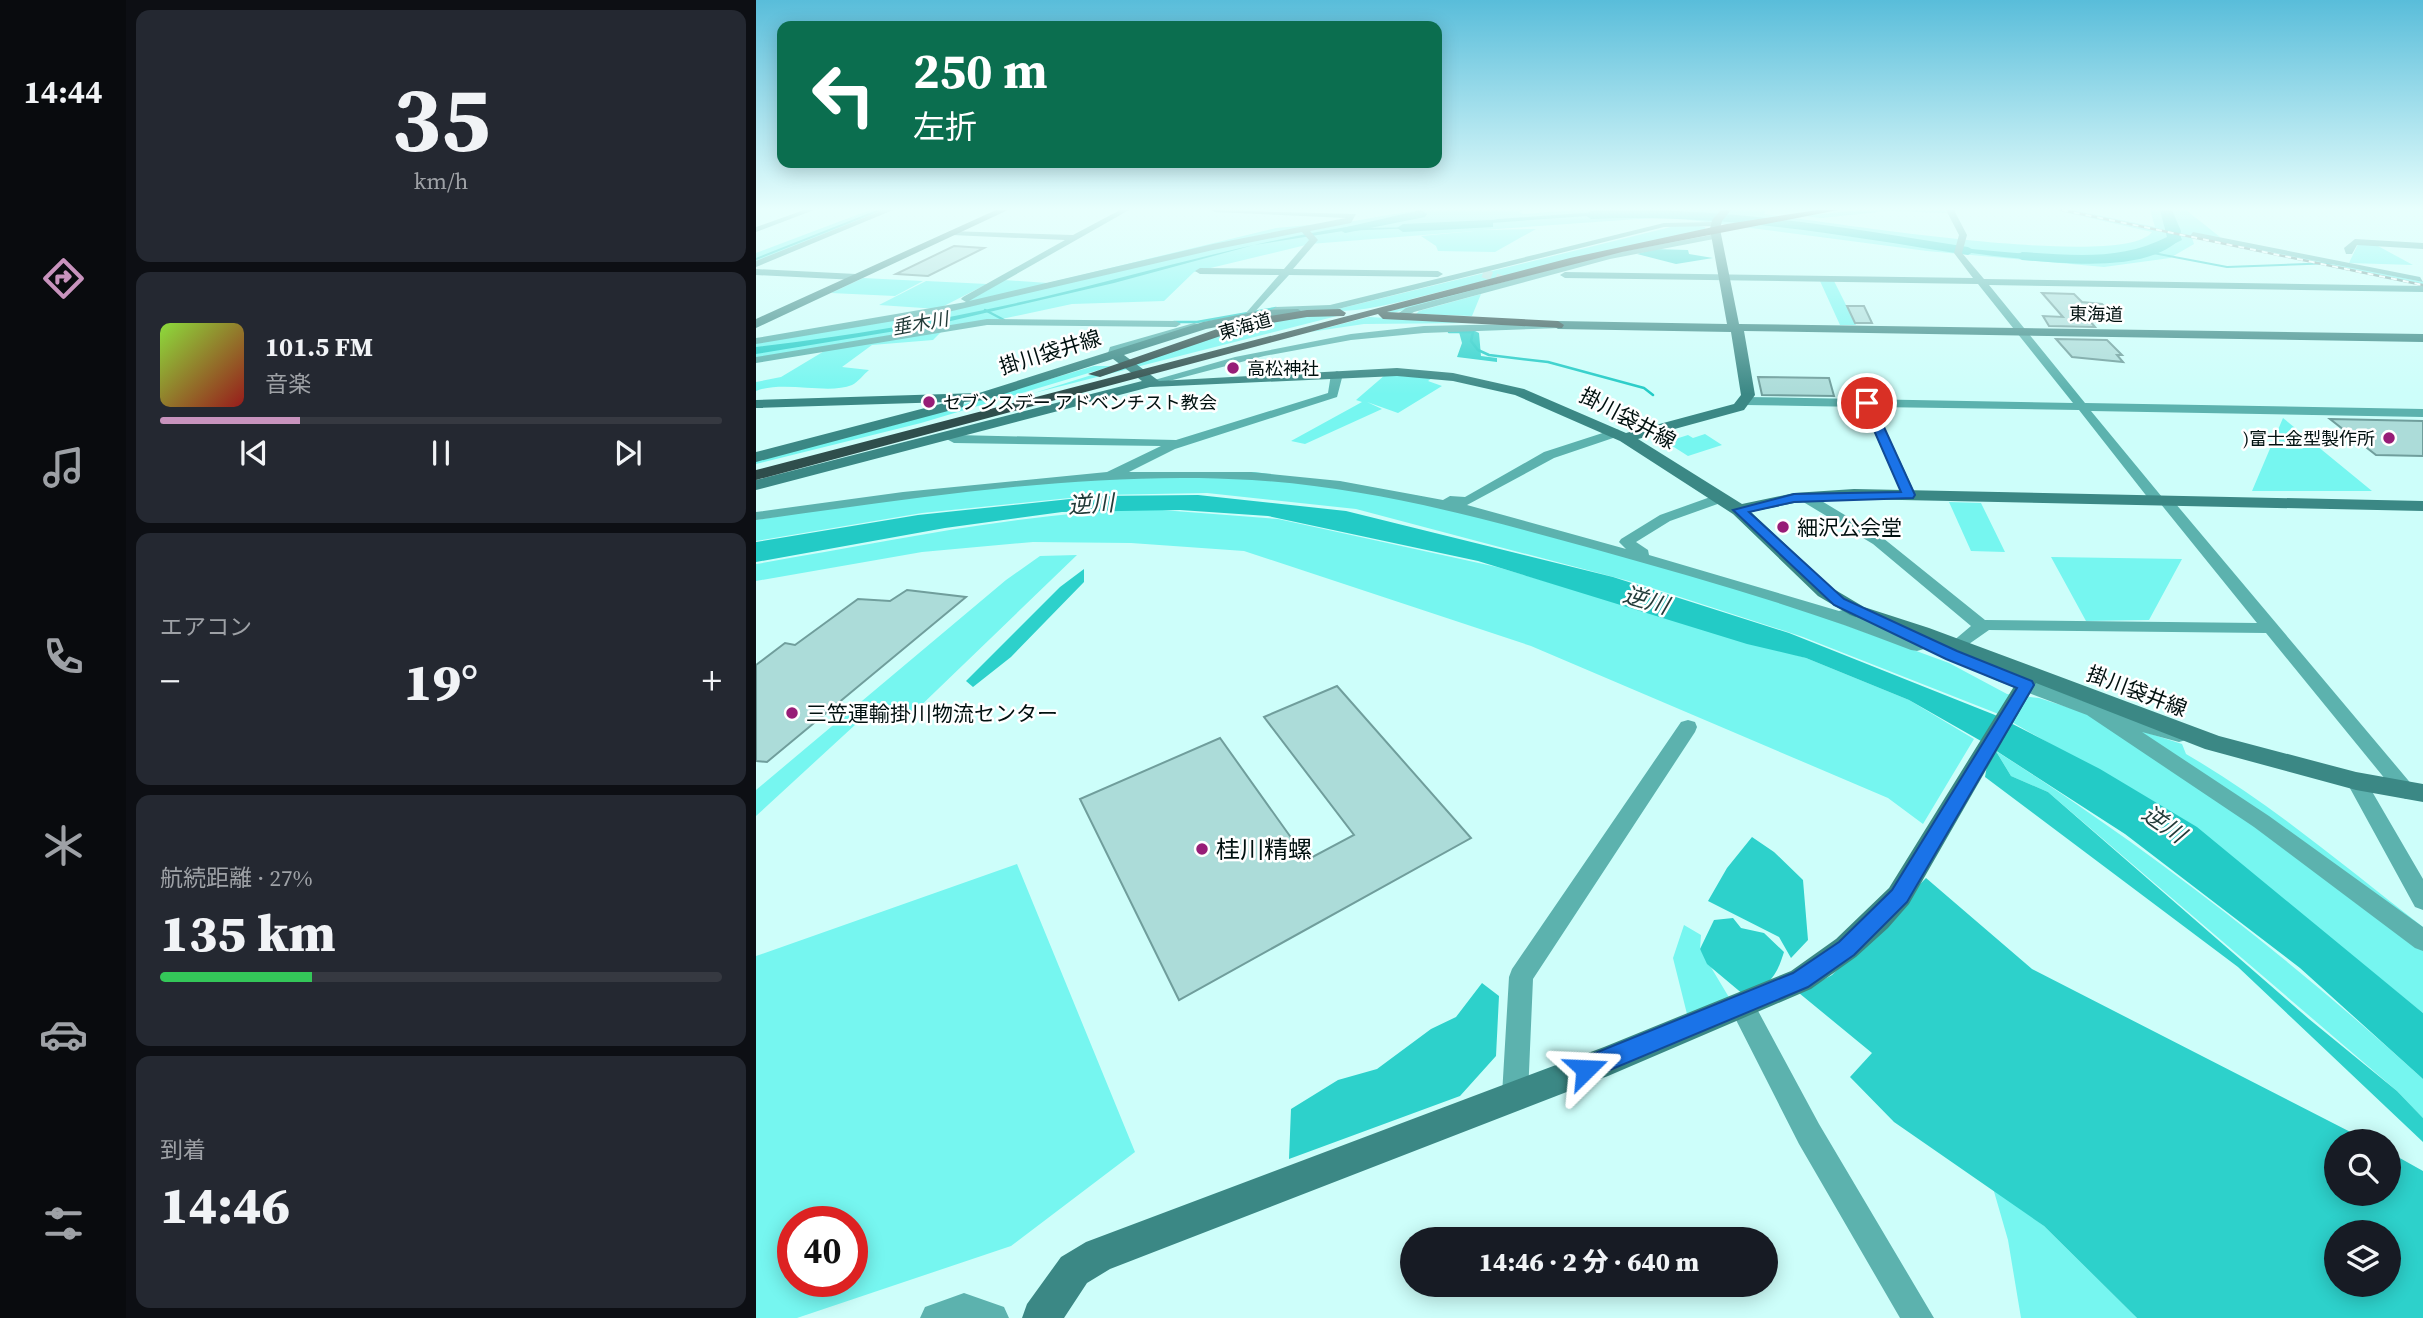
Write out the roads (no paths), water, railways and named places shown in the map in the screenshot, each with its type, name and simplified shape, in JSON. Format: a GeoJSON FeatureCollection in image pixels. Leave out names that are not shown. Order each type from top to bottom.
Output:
{"type":"FeatureCollection","features":[{"type":"Feature","properties":{"kind":"highway","name":"東海道"},"geometry":{"type":"LineString","coordinates":[[1151,369],[1527,272]]}},
{"type":"Feature","properties":{"kind":"highway"},"geometry":{"type":"LineString","coordinates":[[1120,368],[1151,369],[1233,324],[1298,313],[1558,325]]}},
{"type":"Feature","properties":{"kind":"highway","name":"東海道"},"geometry":{"type":"LineString","coordinates":[[756,467],[892,434],[1120,368],[1151,369],[1201,358],[1349,316]]}},
{"type":"Feature","properties":{"kind":"highway"},"geometry":{"type":"LineString","coordinates":[[1201,358],[1360,328],[1410,324],[1558,325]]}},
{"type":"Feature","properties":{"kind":"highway","name":"東海道"},"geometry":{"type":"LineString","coordinates":[[756,475],[1120,368]]}},
{"type":"Feature","properties":{"kind":"street"},"geometry":{"type":"LineString","coordinates":[[756,272],[856,277]]}},
{"type":"Feature","properties":{"kind":"street"},"geometry":{"type":"LineString","coordinates":[[756,324],[868,272]]}},
{"type":"Feature","properties":{"kind":"street"},"geometry":{"type":"LineString","coordinates":[[948,309],[1015,272]]}},
{"type":"Feature","properties":{"kind":"street"},"geometry":{"type":"LineString","coordinates":[[756,341],[948,309],[1108,272]]}},
{"type":"Feature","properties":{"kind":"street"},"geometry":{"type":"LineString","coordinates":[[1244,272],[1462,275]]}},
{"type":"Feature","properties":{"kind":"street"},"geometry":{"type":"LineString","coordinates":[[1251,313],[1286,272]]}},
{"type":"Feature","properties":{"kind":"street"},"geometry":{"type":"LineString","coordinates":[[1298,313],[1263,314],[1203,326],[1120,368],[1114,349],[1196,325],[1251,313],[1330,308],[1483,272]]}},
{"type":"Feature","properties":{"kind":"street"},"geometry":{"type":"LineString","coordinates":[[1398,317],[1410,310],[1506,282],[1554,272]]}},
{"type":"Feature","properties":{"kind":"street"},"geometry":{"type":"LineString","coordinates":[[756,516],[903,496],[1110,476],[1251,476],[1419,498],[1468,501],[1549,455],[1739,407],[1746,401],[1748,395],[1723,272]]}},
{"type":"Feature","properties":{"kind":"street"},"geometry":{"type":"LineString","coordinates":[[1974,272],[2082,407],[2415,792]]}},
{"type":"Feature","properties":{"kind":"street"},"geometry":{"type":"LineString","coordinates":[[2377,272],[2423,281]]}},
{"type":"Feature","properties":{"kind":"street"},"geometry":{"type":"LineString","coordinates":[[1541,275],[2423,289]]}},
{"type":"Feature","properties":{"kind":"street"},"geometry":{"type":"LineString","coordinates":[[756,360],[986,322],[1196,325]]}},
{"type":"Feature","properties":{"kind":"street","name":"東海道"},"geometry":{"type":"LineString","coordinates":[[1558,325],[2423,338]]}},
{"type":"Feature","properties":{"kind":"street"},"geometry":{"type":"LineString","coordinates":[[756,485],[947,436],[1151,369],[1253,355],[1349,337],[1428,329],[1585,325]]}},
{"type":"Feature","properties":{"kind":"street","name":"掛川袋井線"},"geometry":{"type":"LineString","coordinates":[[756,404],[980,397],[1120,368],[1151,369],[1195,385],[1338,374],[1418,373],[1479,383],[1543,400],[1620,435],[1739,510],[1825,592],[1855,614],[2213,743],[2356,781],[2415,792]]}},
{"type":"Feature","properties":{"kind":"street"},"geometry":{"type":"LineString","coordinates":[[1110,476],[1146,455],[1333,395],[1338,374]]}},
{"type":"Feature","properties":{"kind":"street"},"geometry":{"type":"LineString","coordinates":[[756,457],[880,427],[980,397]]}},
{"type":"Feature","properties":{"kind":"street"},"geometry":{"type":"LineString","coordinates":[[1746,401],[2423,413]]}},
{"type":"Feature","properties":{"kind":"street"},"geometry":{"type":"LineString","coordinates":[[1867,403],[1909,495]]}},
{"type":"Feature","properties":{"kind":"street"},"geometry":{"type":"LineString","coordinates":[[947,436],[954,439],[1182,442]]}},
{"type":"Feature","properties":{"kind":"street"},"geometry":{"type":"LineString","coordinates":[[1739,510],[1805,497],[1909,495],[2423,506]]}},
{"type":"Feature","properties":{"kind":"street"},"geometry":{"type":"LineString","coordinates":[[1805,497],[1901,557],[1965,615],[1983,626],[2273,628]]}},
{"type":"Feature","properties":{"kind":"street"},"geometry":{"type":"LineString","coordinates":[[1419,498],[1855,614],[1934,653],[1955,651],[2024,689],[2122,722],[2213,743]]}},
{"type":"Feature","properties":{"kind":"street"},"geometry":{"type":"LineString","coordinates":[[1654,560],[1626,542],[1665,518],[1721,498]]}},
{"type":"Feature","properties":{"kind":"street"},"geometry":{"type":"LineString","coordinates":[[1955,651],[1983,626]]}},
{"type":"Feature","properties":{"kind":"street"},"geometry":{"type":"LineString","coordinates":[[1041,1318],[1074,1270],[1099,1255],[1608,1061],[1801,980],[1846,948],[1878,920],[1899,896],[2024,689]]}},
{"type":"Feature","properties":{"kind":"street"},"geometry":{"type":"LineString","coordinates":[[2094,711],[2229,798],[2343,879],[2423,941]]}},
{"type":"Feature","properties":{"kind":"street"},"geometry":{"type":"LineString","coordinates":[[1515,1095],[1521,977],[1688,727]]}},
{"type":"Feature","properties":{"kind":"street"},"geometry":{"type":"LineString","coordinates":[[2356,781],[2423,900]]}},
{"type":"Feature","properties":{"kind":"street"},"geometry":{"type":"LineString","coordinates":[[1741,1004],[1810,1134],[1918,1318]]}},
{"type":"Feature","properties":{"kind":"street"},"geometry":{"type":"LineString","coordinates":[[936,1318],[964,1308],[993,1318]]}},
{"type":"Feature","properties":{"kind":"water","name":"垂木川"},"geometry":{"type":"Polygon","coordinates":[[[1156,272],[938,324],[756,354],[756,347],[969,313],[1156,272]]]}},
{"type":"Feature","properties":{"kind":"water","name":"逆川"},"geometry":{"type":"Polygon","coordinates":[[[1198,495],[1346,511],[1613,577],[1789,633],[1995,715],[2100,769],[2197,827],[2423,1013],[2423,1079],[2300,968],[2125,834],[1981,741],[1909,700],[1806,658],[1747,644],[1478,561],[1268,516],[1180,510],[1062,512],[945,528],[756,562],[756,542],[918,515],[1098,496],[1198,495]]]}},
{"type":"Feature","properties":{"kind":"waterway"},"geometry":{"type":"LineString","coordinates":[[1174,322],[1197,322],[1276,308]]}},
{"type":"Feature","properties":{"kind":"waterway"},"geometry":{"type":"LineString","coordinates":[[985,310],[1004,320]]}},
{"type":"Feature","properties":{"kind":"waterway"},"geometry":{"type":"LineString","coordinates":[[1449,332],[1473,332],[1471,341],[1478,350],[1489,355],[1548,362],[1644,388],[1653,395]]}},
{"type":"Feature","properties":{"kind":"tunnel"},"geometry":{"type":"LineString","coordinates":[[1483,273],[1504,281]]}},
{"type":"Feature","properties":{"kind":"railway"},"geometry":{"type":"LineString","coordinates":[[2358,272],[2423,285]]}},
{"type":"Feature","properties":{"kind":"place","name":"高松神社"},"geometry":{"type":"Point","coordinates":[1233,368]}},
{"type":"Feature","properties":{"kind":"place","name":"セブンスデー アドベンチスト教会"},"geometry":{"type":"Point","coordinates":[929,402]}},
{"type":"Feature","properties":{"kind":"place","name":")富士金型製作所"},"geometry":{"type":"Point","coordinates":[2389,438]}},
{"type":"Feature","properties":{"kind":"place","name":"細沢公会堂"},"geometry":{"type":"Point","coordinates":[1783,527]}},
{"type":"Feature","properties":{"kind":"place","name":"三笠運輸掛川物流センター"},"geometry":{"type":"Point","coordinates":[792,713]}},
{"type":"Feature","properties":{"kind":"place","name":"桂川精螺"},"geometry":{"type":"Point","coordinates":[1202,849]}}]}
